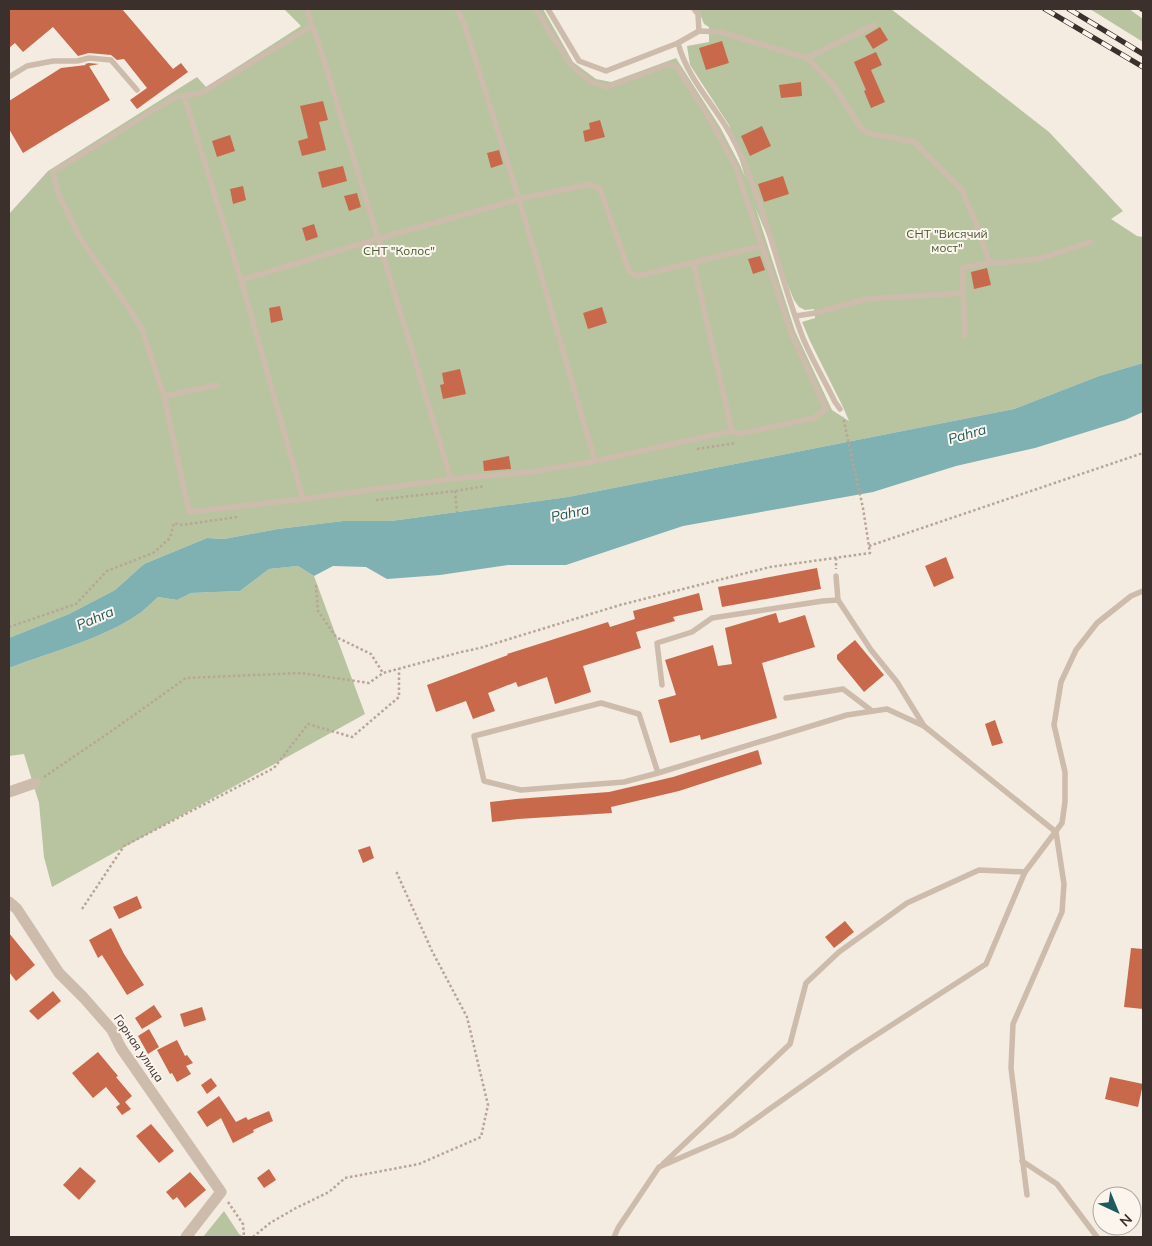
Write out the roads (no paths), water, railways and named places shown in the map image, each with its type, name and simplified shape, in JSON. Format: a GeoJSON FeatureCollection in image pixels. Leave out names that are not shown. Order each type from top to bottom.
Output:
{"type":"FeatureCollection","features":[{"type":"Feature","properties":{"kind":"street"},"geometry":{"type":"LineString","coordinates":[[9,792],[35,783]]}},
{"type":"Feature","properties":{"kind":"street","name":"Горная улица"},"geometry":{"type":"LineString","coordinates":[[9,902],[17,909],[59,974],[84,998],[112,1030],[121,1048],[221,1192],[186,1237]]}},
{"type":"Feature","properties":{"kind":"lane"},"geometry":{"type":"LineString","coordinates":[[307,9],[451,479]]}},
{"type":"Feature","properties":{"kind":"lane"},"geometry":{"type":"LineString","coordinates":[[457,9],[465,26],[519,200],[595,461]]}},
{"type":"Feature","properties":{"kind":"lane"},"geometry":{"type":"LineString","coordinates":[[312,26],[201,93],[177,96],[52,172],[58,193],[80,238],[142,329],[164,396],[189,512],[451,479],[530,472],[595,461],[732,431],[738,434],[814,418],[826,409],[791,333],[736,168],[712,123],[677,67],[670,64],[607,88],[591,82],[572,66],[536,9]]}},
{"type":"Feature","properties":{"kind":"lane"},"geometry":{"type":"LineString","coordinates":[[548,9],[579,61],[606,71],[678,43],[699,31],[720,32],[807,58],[832,83],[861,128],[868,133],[914,142],[962,190],[990,263]]}},
{"type":"Feature","properties":{"kind":"lane"},"geometry":{"type":"LineString","coordinates":[[694,9],[698,14],[699,31]]}},
{"type":"Feature","properties":{"kind":"lane"},"geometry":{"type":"LineString","coordinates":[[807,58],[874,25]]}},
{"type":"Feature","properties":{"kind":"lane"},"geometry":{"type":"LineString","coordinates":[[678,43],[688,71],[726,127],[748,171],[804,339],[835,402],[840,408]]}},
{"type":"Feature","properties":{"kind":"lane"},"geometry":{"type":"LineString","coordinates":[[9,77],[27,66],[53,61],[77,61],[89,58],[104,59],[111,60],[137,90]]}},
{"type":"Feature","properties":{"kind":"lane"},"geometry":{"type":"LineString","coordinates":[[184,96],[242,280],[303,499]]}},
{"type":"Feature","properties":{"kind":"lane"},"geometry":{"type":"LineString","coordinates":[[242,280],[378,239],[519,200],[590,184],[600,189],[629,271],[637,276],[761,246]]}},
{"type":"Feature","properties":{"kind":"lane"},"geometry":{"type":"LineString","coordinates":[[965,336],[962,268],[990,263],[1038,259],[1091,242]]}},
{"type":"Feature","properties":{"kind":"lane"},"geometry":{"type":"LineString","coordinates":[[693,262],[732,431]]}},
{"type":"Feature","properties":{"kind":"lane"},"geometry":{"type":"LineString","coordinates":[[796,316],[815,313],[867,299],[963,293]]}},
{"type":"Feature","properties":{"kind":"lane"},"geometry":{"type":"LineString","coordinates":[[164,396],[217,385]]}},
{"type":"Feature","properties":{"kind":"lane"},"geometry":{"type":"LineString","coordinates":[[836,576],[838,600],[871,650],[897,682],[924,726]]}},
{"type":"Feature","properties":{"kind":"lane"},"geometry":{"type":"LineString","coordinates":[[659,1168],[734,1135],[853,1050],[986,964],[1025,872],[1062,822],[1065,802],[1064,772],[1054,725],[1061,682],[1076,650],[1097,623],[1131,596],[1143,591]]}},
{"type":"Feature","properties":{"kind":"lane"},"geometry":{"type":"LineString","coordinates":[[662,685],[657,643],[692,632],[712,618],[838,600]]}},
{"type":"Feature","properties":{"kind":"lane"},"geometry":{"type":"LineString","coordinates":[[786,698],[843,689],[872,711]]}},
{"type":"Feature","properties":{"kind":"lane"},"geometry":{"type":"LineString","coordinates":[[658,773],[639,714],[601,703],[474,736],[484,781],[521,790],[624,782],[658,773],[847,715],[887,709],[924,726],[1056,832],[1064,884],[1062,912],[1013,1024],[1011,1068],[1027,1195]]}},
{"type":"Feature","properties":{"kind":"lane"},"geometry":{"type":"LineString","coordinates":[[614,1237],[618,1228],[659,1168],[790,1044],[806,983],[839,952],[907,903],[979,870],[1025,872]]}},
{"type":"Feature","properties":{"kind":"lane"},"geometry":{"type":"LineString","coordinates":[[1022,1161],[1058,1184],[1097,1237]]}},
{"type":"Feature","properties":{"kind":"water","name":"Pahra"},"geometry":{"type":"Polygon","coordinates":[[[1143,363],[1143,412],[1125,420],[1035,448],[956,466],[873,492],[683,526],[566,565],[508,565],[440,575],[387,579],[366,567],[333,566],[314,576],[298,566],[269,569],[240,591],[191,593],[177,600],[158,597],[140,613],[109,631],[9,668],[9,638],[69,614],[115,590],[144,564],[207,538],[224,539],[278,529],[343,521],[391,521],[568,497],[1014,409],[1099,376],[1143,363]]]}},
{"type":"Feature","properties":{"kind":"railway"},"geometry":{"type":"LineString","coordinates":[[1045,9],[1143,67]]}},
{"type":"Feature","properties":{"kind":"railway"},"geometry":{"type":"LineString","coordinates":[[1069,9],[1143,54]]}},
{"type":"Feature","properties":{"kind":"park label","name":"СНТ \"Висячий мост\""},"geometry":{"type":"Point","coordinates":[947,240]}},
{"type":"Feature","properties":{"kind":"park label","name":"СНТ \"Колос\""},"geometry":{"type":"Point","coordinates":[399,250]}}]}
